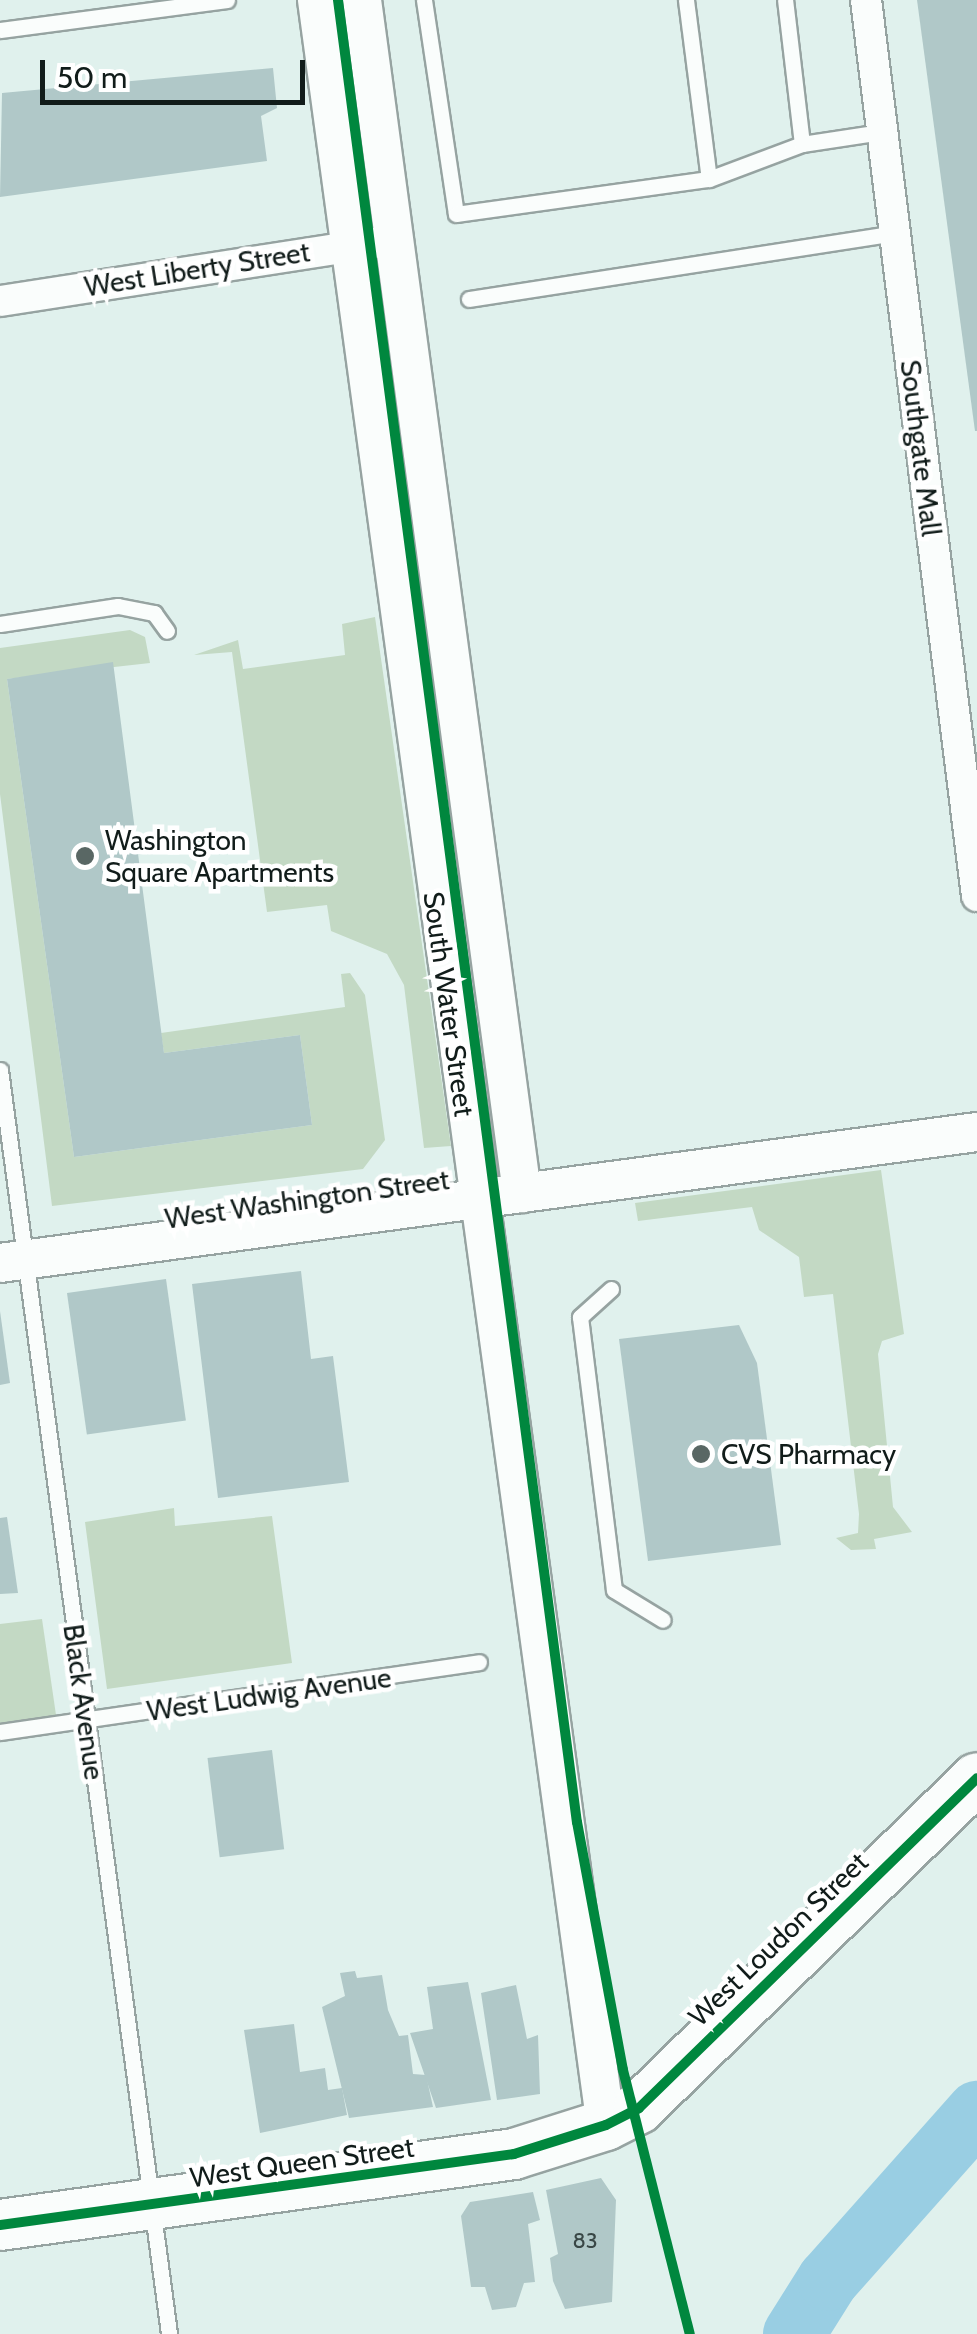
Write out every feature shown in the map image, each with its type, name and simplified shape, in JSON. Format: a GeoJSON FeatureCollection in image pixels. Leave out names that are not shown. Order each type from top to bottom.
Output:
{"type":"FeatureCollection","features":[{"type":"Feature","properties":{"kind":"highway","name":"West Loudon Street"},"geometry":{"type":"LineString","coordinates":[[606,2125],[639,2108],[977,1778]]}},
{"type":"Feature","properties":{"kind":"highway","name":"West Queen Street"},"geometry":{"type":"LineString","coordinates":[[0,2226],[514,2154],[606,2125]]}},
{"type":"Feature","properties":{"kind":"street","name":"South Water Street"},"geometry":{"type":"LineString","coordinates":[[317,0],[346,246],[606,2125]]}},
{"type":"Feature","properties":{"kind":"street","name":"South Water Street"},"geometry":{"type":"LineString","coordinates":[[362,0],[522,1194]]}},
{"type":"Feature","properties":{"kind":"street","name":"Southgate Mall"},"geometry":{"type":"LineString","coordinates":[[866,0],[977,896]]}},
{"type":"Feature","properties":{"kind":"street","name":"West Liberty Street"},"geometry":{"type":"LineString","coordinates":[[0,301],[394,240]]}},
{"type":"Feature","properties":{"kind":"street","name":"West Washington Street"},"geometry":{"type":"LineString","coordinates":[[10,1261],[977,1132]]}},
{"type":"Feature","properties":{"kind":"lane"},"geometry":{"type":"LineString","coordinates":[[0,30],[227,0]]}},
{"type":"Feature","properties":{"kind":"lane"},"geometry":{"type":"LineString","coordinates":[[424,0],[456,214],[709,179],[802,144],[882,132]]}},
{"type":"Feature","properties":{"kind":"lane"},"geometry":{"type":"LineString","coordinates":[[686,0],[709,179]]}},
{"type":"Feature","properties":{"kind":"lane"},"geometry":{"type":"LineString","coordinates":[[784,0],[802,144]]}},
{"type":"Feature","properties":{"kind":"lane"},"geometry":{"type":"LineString","coordinates":[[469,299],[894,233]]}},
{"type":"Feature","properties":{"kind":"lane"},"geometry":{"type":"LineString","coordinates":[[0,624],[118,606],[154,614],[167,631]]}},
{"type":"Feature","properties":{"kind":"lane","name":"Black Avenue"},"geometry":{"type":"LineString","coordinates":[[0,1070],[10,1261],[88,1721],[148,2207],[169,2334]]}},
{"type":"Feature","properties":{"kind":"lane"},"geometry":{"type":"LineString","coordinates":[[611,1289],[580,1318],[614,1590],[663,1620]]}},
{"type":"Feature","properties":{"kind":"lane","name":"West Ludwig Avenue"},"geometry":{"type":"LineString","coordinates":[[0,1732],[479,1662]]}},
{"type":"Feature","properties":{"kind":"green space"},"geometry":{"type":"Polygon","coordinates":[[[375,617],[451,1146],[424,1148],[404,985],[387,954],[331,931],[327,905],[267,912],[232,652],[194,655],[238,640],[243,669],[345,655],[342,624],[375,617]]]}},
{"type":"Feature","properties":{"kind":"green space"},"geometry":{"type":"Polygon","coordinates":[[[130,630],[145,637],[150,663],[7,679],[74,1157],[312,1125],[300,1035],[164,1053],[161,1033],[345,1007],[341,974],[350,973],[365,995],[385,1140],[363,1169],[52,1206],[0,794],[0,648],[130,630]]]}},
{"type":"Feature","properties":{"kind":"green space"},"geometry":{"type":"Polygon","coordinates":[[[881,1170],[904,1334],[882,1341],[878,1354],[893,1507],[912,1532],[874,1539],[876,1549],[851,1550],[836,1538],[858,1533],[859,1514],[833,1294],[804,1297],[799,1257],[759,1230],[752,1207],[638,1221],[635,1203],[881,1170]]]}},
{"type":"Feature","properties":{"kind":"green space"},"geometry":{"type":"Polygon","coordinates":[[[174,1508],[175,1526],[272,1516],[292,1663],[107,1689],[85,1522],[174,1508]]]}},
{"type":"Feature","properties":{"kind":"green space"},"geometry":{"type":"Polygon","coordinates":[[[42,1619],[56,1715],[0,1723],[0,1624],[42,1619]]]}},
{"type":"Feature","properties":{"kind":"building"},"geometry":{"type":"Polygon","coordinates":[[[917,0],[977,0],[977,431],[975,431],[917,0]]]}},
{"type":"Feature","properties":{"kind":"building"},"geometry":{"type":"Polygon","coordinates":[[[273,68],[277,108],[261,116],[267,161],[0,197],[2,93],[273,68]]]}},
{"type":"Feature","properties":{"kind":"building","name":"Washington Square Apartments"},"geometry":{"type":"Polygon","coordinates":[[[113,662],[164,1053],[300,1035],[312,1125],[74,1157],[7,679],[113,662]]]}},
{"type":"Feature","properties":{"kind":"building"},"geometry":{"type":"Polygon","coordinates":[[[301,1271],[311,1359],[333,1356],[349,1482],[218,1498],[192,1284],[301,1271]]]}},
{"type":"Feature","properties":{"kind":"building"},"geometry":{"type":"Polygon","coordinates":[[[166,1279],[186,1421],[87,1435],[67,1293],[166,1279]]]}},
{"type":"Feature","properties":{"kind":"building"},"geometry":{"type":"Polygon","coordinates":[[[0,1311],[10,1383],[0,1385],[0,1311]]]}},
{"type":"Feature","properties":{"kind":"building","name":"CVS Pharmacy"},"geometry":{"type":"Polygon","coordinates":[[[739,1325],[757,1363],[781,1545],[648,1561],[619,1339],[739,1325]]]}},
{"type":"Feature","properties":{"kind":"building"},"geometry":{"type":"Polygon","coordinates":[[[7,1517],[18,1593],[0,1594],[0,1518],[7,1517]]]}},
{"type":"Feature","properties":{"kind":"building"},"geometry":{"type":"Polygon","coordinates":[[[272,1750],[284,1849],[220,1857],[207,1758],[272,1750]]]}},
{"type":"Feature","properties":{"kind":"building"},"geometry":{"type":"Polygon","coordinates":[[[355,1971],[357,1978],[382,1975],[388,2010],[399,2036],[408,2035],[413,2074],[426,2075],[433,2107],[349,2118],[322,2007],[345,1996],[340,1973],[355,1971]]]}},
{"type":"Feature","properties":{"kind":"building"},"geometry":{"type":"Polygon","coordinates":[[[468,1982],[491,2100],[436,2108],[410,2033],[433,2029],[427,1987],[468,1982]]]}},
{"type":"Feature","properties":{"kind":"building"},"geometry":{"type":"Polygon","coordinates":[[[516,1985],[527,2039],[538,2035],[540,2094],[497,2100],[481,1993],[516,1985]]]}},
{"type":"Feature","properties":{"kind":"building"},"geometry":{"type":"Polygon","coordinates":[[[294,2024],[300,2072],[325,2068],[328,2090],[342,2088],[347,2115],[260,2133],[244,2030],[294,2024]]]}},
{"type":"Feature","properties":{"kind":"building"},"geometry":{"type":"Polygon","coordinates":[[[601,2178],[616,2200],[612,2302],[565,2309],[553,2281],[550,2258],[558,2254],[546,2190],[601,2178]]]}},
{"type":"Feature","properties":{"kind":"building"},"geometry":{"type":"Polygon","coordinates":[[[533,2192],[540,2220],[528,2224],[535,2282],[524,2283],[516,2307],[492,2310],[485,2287],[471,2287],[461,2216],[470,2202],[533,2192]]]}},
{"type":"Feature","properties":{"kind":"waterway"},"geometry":{"type":"LineString","coordinates":[[794,2334],[828,2280],[977,2112]]}},
{"type":"Feature","properties":{"kind":"cycle path"},"geometry":{"type":"LineString","coordinates":[[338,0],[577,1822],[623,2070],[690,2334]]}},
{"type":"Feature","properties":{"kind":"cycle path"},"geometry":{"type":"LineString","coordinates":[[0,2225],[514,2154],[606,2125],[639,2108],[977,1778]]}},
{"type":"Feature","properties":{"kind":"place","name":"Washington Square Apartments"},"geometry":{"type":"Point","coordinates":[85,856]}},
{"type":"Feature","properties":{"kind":"place","name":"CVS Pharmacy"},"geometry":{"type":"Point","coordinates":[701,1454]}}]}
